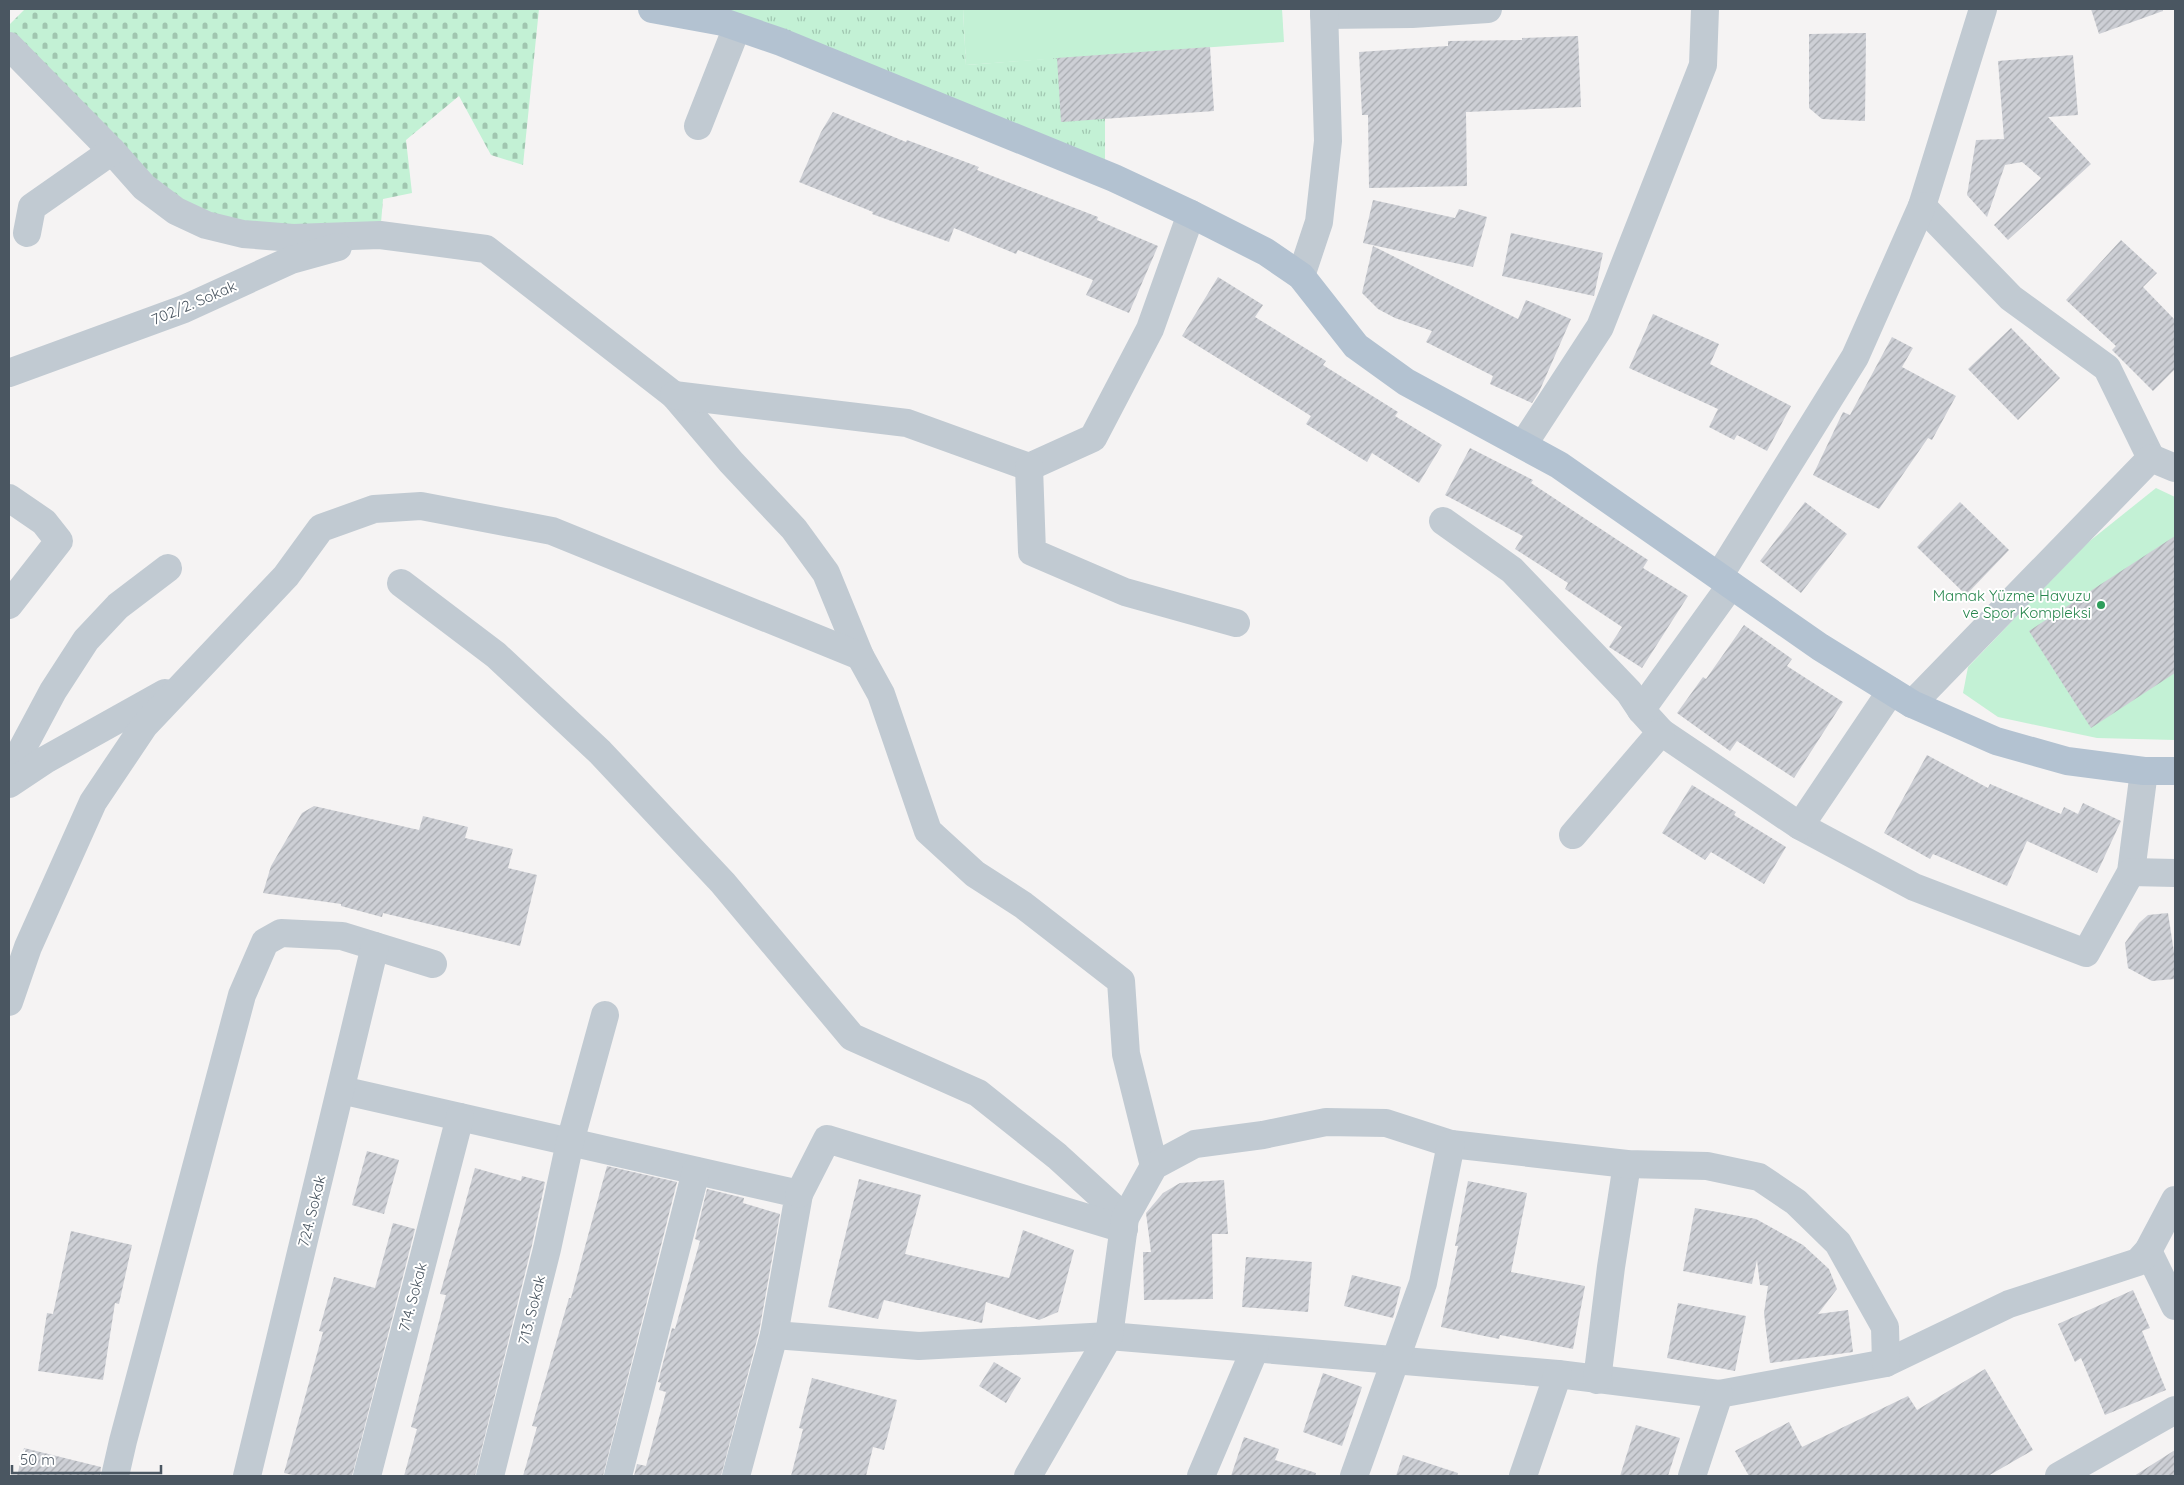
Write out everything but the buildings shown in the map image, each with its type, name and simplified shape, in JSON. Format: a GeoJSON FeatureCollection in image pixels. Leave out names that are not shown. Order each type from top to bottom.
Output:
{"type":"FeatureCollection","features":[{"type":"Feature","properties":{"kind":"main road"},"geometry":{"type":"LineString","coordinates":[[652,9],[724,22],[782,42],[1096,170],[1191,214],[1266,252],[1301,276],[1356,346],[1406,382],[1559,465],[1820,647],[1901,697],[1996,741],[2067,762],[2144,772],[2175,771]]}},
{"type":"Feature","properties":{"kind":"street"},"geometry":{"type":"LineString","coordinates":[[1301,276],[1319,222],[1328,141],[1324,12],[1412,14],[1488,9]]}},
{"type":"Feature","properties":{"kind":"street"},"geometry":{"type":"LineString","coordinates":[[1523,445],[1600,327],[1703,65],[1705,9]]}},
{"type":"Feature","properties":{"kind":"street"},"geometry":{"type":"LineString","coordinates":[[1641,710],[1725,580],[1855,357],[1922,206],[1983,9]]}},
{"type":"Feature","properties":{"kind":"street"},"geometry":{"type":"LineString","coordinates":[[698,126],[737,27]]}},
{"type":"Feature","properties":{"kind":"street"},"geometry":{"type":"LineString","coordinates":[[9,46],[112,151],[144,187],[176,211],[206,225],[243,234],[294,238],[380,235],[486,249],[674,394],[731,462],[794,528],[826,573],[860,656],[881,694],[928,832],[976,874],[1023,905],[1121,981],[1126,1054],[1154,1166]]}},
{"type":"Feature","properties":{"kind":"street"},"geometry":{"type":"LineString","coordinates":[[27,233],[32,207],[112,151]]}},
{"type":"Feature","properties":{"kind":"street"},"geometry":{"type":"LineString","coordinates":[[1800,826],[1901,697],[2163,463],[2106,368],[2011,298],[1922,206]]}},
{"type":"Feature","properties":{"kind":"street"},"geometry":{"type":"LineString","coordinates":[[674,394],[907,423],[1029,467],[1093,438],[1150,329],[1191,214]]}},
{"type":"Feature","properties":{"kind":"street","name":"702/2. Sokak"},"geometry":{"type":"LineString","coordinates":[[9,373],[184,309],[292,260],[380,235]]}},
{"type":"Feature","properties":{"kind":"street"},"geometry":{"type":"LineString","coordinates":[[1029,467],[1032,552],[1125,592],[1236,623]]}},
{"type":"Feature","properties":{"kind":"street"},"geometry":{"type":"LineString","coordinates":[[9,498],[44,522],[59,541],[9,604]]}},
{"type":"Feature","properties":{"kind":"street"},"geometry":{"type":"LineString","coordinates":[[9,1002],[28,947],[93,802],[144,726],[286,576],[321,528],[374,509],[421,506],[552,531],[860,656]]}},
{"type":"Feature","properties":{"kind":"street"},"geometry":{"type":"LineString","coordinates":[[1443,521],[1512,570],[1629,692],[1641,710],[1661,732],[1800,826],[1914,887],[2086,953],[2131,872],[2144,772]]}},
{"type":"Feature","properties":{"kind":"street"},"geometry":{"type":"LineString","coordinates":[[9,784],[18,756],[53,691],[86,640],[118,606],[168,568]]}},
{"type":"Feature","properties":{"kind":"street"},"geometry":{"type":"LineString","coordinates":[[401,583],[496,655],[600,752],[723,883],[852,1037],[978,1093],[1057,1156],[1125,1224]]}},
{"type":"Feature","properties":{"kind":"street"},"geometry":{"type":"LineString","coordinates":[[9,784],[45,760],[187,680]]}},
{"type":"Feature","properties":{"kind":"street"},"geometry":{"type":"LineString","coordinates":[[1573,835],[1661,732]]}},
{"type":"Feature","properties":{"kind":"street"},"geometry":{"type":"LineString","coordinates":[[2131,872],[2175,873]]}},
{"type":"Feature","properties":{"kind":"street"},"geometry":{"type":"LineString","coordinates":[[115,1476],[242,995],[265,942],[281,934],[342,936],[434,964]]}},
{"type":"Feature","properties":{"kind":"street","name":"724. Sokak"},"geometry":{"type":"LineString","coordinates":[[247,1476],[375,946]]}},
{"type":"Feature","properties":{"kind":"street","name":"713. Sokak"},"geometry":{"type":"LineString","coordinates":[[490,1476],[547,1249],[570,1142],[605,1015]]}},
{"type":"Feature","properties":{"kind":"street"},"geometry":{"type":"LineString","coordinates":[[341,1090],[799,1194]]}},
{"type":"Feature","properties":{"kind":"street","name":"714. Sokak"},"geometry":{"type":"LineString","coordinates":[[367,1476],[460,1117]]}},
{"type":"Feature","properties":{"kind":"street"},"geometry":{"type":"LineString","coordinates":[[1028,1476],[1109,1336],[1125,1224],[1154,1166],[1195,1144],[1263,1135],[1326,1122],[1386,1123],[1451,1144],[1627,1164],[1707,1166],[1759,1177],[1796,1202],[1838,1243],[1884,1327],[1886,1363]]}},
{"type":"Feature","properties":{"kind":"street"},"geometry":{"type":"LineString","coordinates":[[736,1476],[774,1335],[799,1194],[827,1139],[1125,1224]]}},
{"type":"Feature","properties":{"kind":"street"},"geometry":{"type":"LineString","coordinates":[[1354,1476],[1423,1283],[1451,1144]]}},
{"type":"Feature","properties":{"kind":"street"},"geometry":{"type":"LineString","coordinates":[[1597,1380],[1611,1266],[1627,1164]]}},
{"type":"Feature","properties":{"kind":"street"},"geometry":{"type":"LineString","coordinates":[[618,1476],[696,1170]]}},
{"type":"Feature","properties":{"kind":"street"},"geometry":{"type":"LineString","coordinates":[[774,1335],[919,1346],[1109,1336],[1558,1374],[1719,1394],[1886,1363],[2009,1304],[2138,1262],[2148,1251],[2175,1200]]}},
{"type":"Feature","properties":{"kind":"street"},"geometry":{"type":"LineString","coordinates":[[2148,1251],[2175,1306]]}},
{"type":"Feature","properties":{"kind":"street"},"geometry":{"type":"LineString","coordinates":[[1201,1476],[1255,1349]]}},
{"type":"Feature","properties":{"kind":"street"},"geometry":{"type":"LineString","coordinates":[[1523,1476],[1558,1374]]}},
{"type":"Feature","properties":{"kind":"street"},"geometry":{"type":"LineString","coordinates":[[1692,1476],[1719,1394]]}},
{"type":"Feature","properties":{"kind":"street"},"geometry":{"type":"LineString","coordinates":[[2059,1476],[2175,1410]]}},
{"type":"Feature","properties":{"kind":"green space"},"geometry":{"type":"Polygon","coordinates":[[[25,9],[539,9],[523,165],[491,155],[459,96],[406,140],[412,193],[383,199],[380,235],[206,225],[9,46],[9,25],[25,9]]]}},
{"type":"Feature","properties":{"kind":"green space"},"geometry":{"type":"Polygon","coordinates":[[[652,9],[963,9],[966,65],[1057,58],[1105,119],[1105,174],[652,9]]]}},
{"type":"Feature","properties":{"kind":"green space"},"geometry":{"type":"Polygon","coordinates":[[[963,9],[1282,9],[1284,42],[966,65],[963,9]]]}},
{"type":"Feature","properties":{"kind":"green space","name":"Mamak Yüzme Havuzu ve Spor Kompleksi"},"geometry":{"type":"Polygon","coordinates":[[[2156,488],[2175,497],[2175,740],[2097,738],[1998,717],[1963,693],[1968,667],[2086,544],[2156,488]]]}},
{"type":"Feature","properties":{"kind":"place","name":"Mamak Yüzme Havuzu ve Spor Kompleksi"},"geometry":{"type":"Point","coordinates":[2101,605]}}]}
